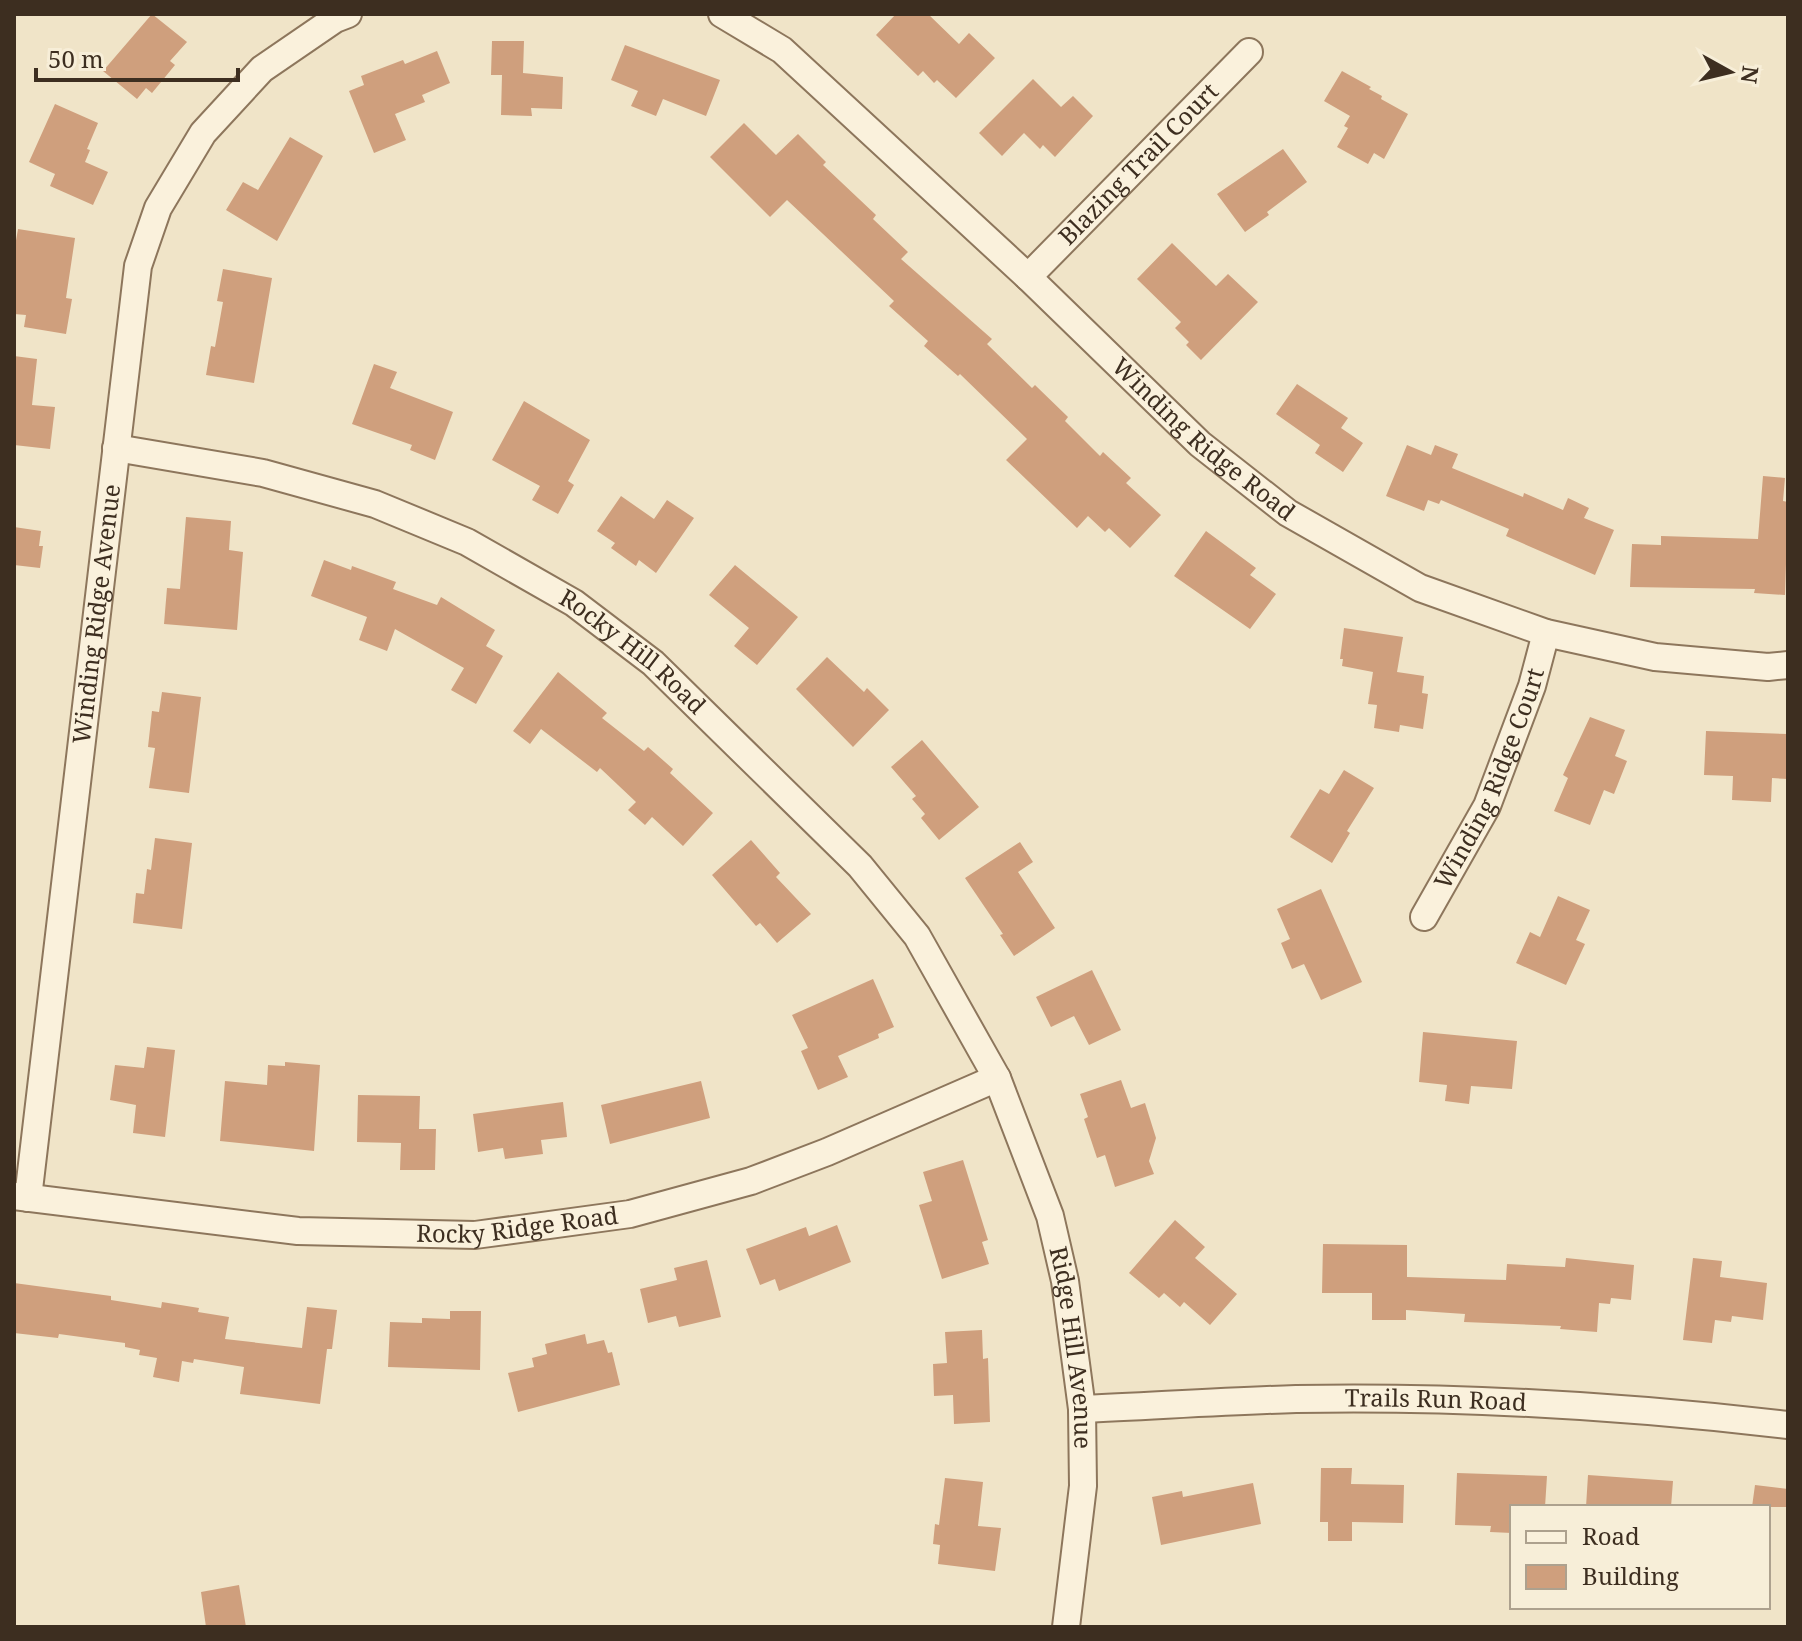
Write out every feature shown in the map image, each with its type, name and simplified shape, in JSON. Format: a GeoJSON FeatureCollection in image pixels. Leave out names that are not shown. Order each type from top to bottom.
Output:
{"type":"FeatureCollection","features":[{"type":"Feature","properties":{"kind":"street","name":"Winding Ridge Avenue"},"geometry":{"type":"LineString","coordinates":[[21,1197],[81,761],[138,266],[158,208],[203,133],[262,69],[335,19],[348,14]]}},
{"type":"Feature","properties":{"kind":"street","name":"Winding Ridge Road"},"geometry":{"type":"LineString","coordinates":[[722,14],[782,50],[1028,277],[1200,444],[1288,513],[1420,588],[1546,633],[1655,657],[1768,667],[1788,665]]}},
{"type":"Feature","properties":{"kind":"street","name":"Blazing Trail Court"},"geometry":{"type":"LineString","coordinates":[[1028,277],[1249,52]]}},
{"type":"Feature","properties":{"kind":"street","name":"Rocky Hill Road"},"geometry":{"type":"LineString","coordinates":[[116,448],[263,473],[375,504],[467,542],[574,603],[653,663],[860,866],[917,936],[997,1078]]}},
{"type":"Feature","properties":{"kind":"street","name":"Winding Ridge Court"},"geometry":{"type":"LineString","coordinates":[[1424,917],[1487,806],[1532,686],[1546,633]]}},
{"type":"Feature","properties":{"kind":"street","name":"Rocky Ridge Road"},"geometry":{"type":"LineString","coordinates":[[21,1197],[298,1231],[475,1235],[630,1214],[751,1181],[827,1152],[997,1078]]}},
{"type":"Feature","properties":{"kind":"street","name":"Ridge Hill Avenue"},"geometry":{"type":"LineString","coordinates":[[997,1078],[1050,1216],[1065,1281],[1082,1409],[1083,1486],[1066,1627]]}},
{"type":"Feature","properties":{"kind":"street","name":"Trails Run Road"},"geometry":{"type":"LineString","coordinates":[[1082,1409],[1296,1399],[1494,1401],[1692,1414],[1788,1425]]}},
{"type":"Feature","properties":{"kind":"building"},"geometry":{"type":"Polygon","coordinates":[[[152,14],[187,42],[170,61],[175,65],[152,93],[146,88],[137,99],[103,71],[152,14]]]}},
{"type":"Feature","properties":{"kind":"building"},"geometry":{"type":"Polygon","coordinates":[[[896,14],[928,14],[959,44],[969,33],[995,58],[956,98],[923,71],[918,76],[876,35],[896,14]]]}},
{"type":"Feature","properties":{"kind":"building"},"geometry":{"type":"Polygon","coordinates":[[[492,41],[524,41],[523,73],[563,77],[562,109],[531,108],[532,116],[501,115],[502,75],[491,75],[492,41]]]}},
{"type":"Feature","properties":{"kind":"building"},"geometry":{"type":"Polygon","coordinates":[[[625,45],[720,80],[706,116],[663,99],[656,116],[631,106],[638,91],[611,80],[625,45]]]}},
{"type":"Feature","properties":{"kind":"building"},"geometry":{"type":"Polygon","coordinates":[[[437,51],[450,83],[422,95],[425,102],[395,114],[406,140],[374,153],[349,91],[364,85],[361,76],[437,51]]]}},
{"type":"Feature","properties":{"kind":"building"},"geometry":{"type":"Polygon","coordinates":[[[1342,71],[1371,87],[1369,89],[1382,96],[1381,99],[1408,114],[1384,159],[1374,153],[1368,164],[1337,147],[1348,128],[1344,126],[1350,116],[1324,101],[1342,71]]]}},
{"type":"Feature","properties":{"kind":"building"},"geometry":{"type":"Polygon","coordinates":[[[1033,79],[1061,107],[1073,96],[1093,116],[1055,157],[1043,145],[1040,149],[1024,133],[1002,156],[979,133],[1033,79]]]}},
{"type":"Feature","properties":{"kind":"building"},"geometry":{"type":"Polygon","coordinates":[[[55,104],[98,123],[85,162],[108,172],[93,205],[50,186],[55,174],[29,162],[55,104]]]}},
{"type":"Feature","properties":{"kind":"building"},"geometry":{"type":"Polygon","coordinates":[[[744,123],[776,155],[798,134],[826,162],[823,165],[876,215],[873,219],[908,252],[901,259],[992,339],[987,344],[1032,388],[1035,385],[1068,417],[1065,421],[1100,456],[1103,452],[1131,478],[1126,483],[1161,515],[1130,548],[1109,528],[1105,532],[1088,516],[1077,528],[1006,460],[1027,439],[960,374],[958,376],[924,346],[928,341],[889,306],[894,301],[787,200],[770,217],[710,157],[744,123]]]}},
{"type":"Feature","properties":{"kind":"building"},"geometry":{"type":"Polygon","coordinates":[[[290,137],[323,156],[277,241],[226,210],[243,182],[258,190],[290,137]]]}},
{"type":"Feature","properties":{"kind":"building"},"geometry":{"type":"Polygon","coordinates":[[[1283,149],[1307,182],[1245,232],[1217,194],[1283,149]]]}},
{"type":"Feature","properties":{"kind":"building"},"geometry":{"type":"Polygon","coordinates":[[[18,229],[75,238],[66,298],[72,299],[66,334],[24,327],[26,315],[14,314],[14,252],[18,229]]]}},
{"type":"Feature","properties":{"kind":"building"},"geometry":{"type":"Polygon","coordinates":[[[1172,243],[1216,286],[1228,274],[1258,302],[1201,360],[1175,328],[1181,322],[1137,279],[1172,243]]]}},
{"type":"Feature","properties":{"kind":"building"},"geometry":{"type":"Polygon","coordinates":[[[223,269],[272,278],[254,383],[206,375],[211,346],[215,347],[223,302],[217,301],[223,269]]]}},
{"type":"Feature","properties":{"kind":"building"},"geometry":{"type":"Polygon","coordinates":[[[14,356],[37,359],[32,405],[55,407],[50,449],[14,445],[14,356]]]}},
{"type":"Feature","properties":{"kind":"building"},"geometry":{"type":"Polygon","coordinates":[[[374,364],[397,372],[390,388],[453,412],[435,460],[410,450],[412,445],[352,424],[374,364]]]}},
{"type":"Feature","properties":{"kind":"building"},"geometry":{"type":"Polygon","coordinates":[[[1297,384],[1348,418],[1341,428],[1363,443],[1343,472],[1315,453],[1320,445],[1276,414],[1297,384]]]}},
{"type":"Feature","properties":{"kind":"building"},"geometry":{"type":"Polygon","coordinates":[[[524,401],[590,440],[568,481],[574,485],[558,514],[532,500],[540,486],[492,460],[524,401]]]}},
{"type":"Feature","properties":{"kind":"building"},"geometry":{"type":"Polygon","coordinates":[[[1407,445],[1431,455],[1435,445],[1458,454],[1452,468],[1523,497],[1524,493],[1563,510],[1568,498],[1589,508],[1584,518],[1614,530],[1595,575],[1506,536],[1509,529],[1441,500],[1439,504],[1428,500],[1424,511],[1386,496],[1407,445]]]}},
{"type":"Feature","properties":{"kind":"building"},"geometry":{"type":"Polygon","coordinates":[[[1763,476],[1785,478],[1783,501],[1788,502],[1785,595],[1754,593],[1755,589],[1630,587],[1632,544],[1661,545],[1661,536],[1758,539],[1763,476]]]}},
{"type":"Feature","properties":{"kind":"building"},"geometry":{"type":"Polygon","coordinates":[[[621,496],[654,519],[667,500],[694,518],[656,573],[639,560],[636,566],[611,548],[615,543],[597,531],[621,496]]]}},
{"type":"Feature","properties":{"kind":"building"},"geometry":{"type":"Polygon","coordinates":[[[186,517],[231,521],[229,550],[243,552],[237,630],[164,624],[167,588],[180,589],[186,517]]]}},
{"type":"Feature","properties":{"kind":"building"},"geometry":{"type":"Polygon","coordinates":[[[14,527],[41,531],[39,546],[43,546],[40,568],[14,565],[14,527]]]}},
{"type":"Feature","properties":{"kind":"building"},"geometry":{"type":"Polygon","coordinates":[[[1206,531],[1256,568],[1250,575],[1276,594],[1250,629],[1174,576],[1206,531]]]}},
{"type":"Feature","properties":{"kind":"building"},"geometry":{"type":"Polygon","coordinates":[[[324,560],[351,570],[352,566],[396,582],[393,589],[437,605],[441,597],[495,630],[486,646],[503,656],[476,704],[451,690],[464,668],[395,629],[387,651],[359,640],[367,617],[311,596],[324,560]]]}},
{"type":"Feature","properties":{"kind":"building"},"geometry":{"type":"Polygon","coordinates":[[[735,565],[798,617],[757,665],[734,646],[749,628],[709,595],[735,565]]]}},
{"type":"Feature","properties":{"kind":"building"},"geometry":{"type":"Polygon","coordinates":[[[1344,628],[1403,637],[1397,672],[1424,676],[1422,693],[1428,694],[1423,729],[1400,725],[1399,732],[1374,728],[1377,705],[1368,704],[1373,672],[1342,666],[1344,628]]]}},
{"type":"Feature","properties":{"kind":"building"},"geometry":{"type":"Polygon","coordinates":[[[827,657],[864,692],[867,688],[889,710],[853,747],[796,689],[827,657]]]}},
{"type":"Feature","properties":{"kind":"building"},"geometry":{"type":"Polygon","coordinates":[[[558,672],[607,713],[602,718],[644,751],[648,747],[673,769],[670,773],[713,813],[683,846],[652,817],[645,825],[628,810],[636,802],[600,768],[597,772],[541,729],[530,744],[513,731],[558,672]]]}},
{"type":"Feature","properties":{"kind":"building"},"geometry":{"type":"Polygon","coordinates":[[[162,692],[201,697],[189,793],[149,788],[155,748],[148,747],[152,711],[159,712],[162,692]]]}},
{"type":"Feature","properties":{"kind":"building"},"geometry":{"type":"Polygon","coordinates":[[[1590,717],[1625,730],[1615,756],[1627,761],[1614,794],[1604,790],[1590,825],[1554,811],[1568,778],[1563,775],[1590,717]]]}},
{"type":"Feature","properties":{"kind":"building"},"geometry":{"type":"Polygon","coordinates":[[[1706,731],[1788,734],[1788,779],[1772,778],[1771,802],[1732,800],[1733,776],[1704,775],[1706,731]]]}},
{"type":"Feature","properties":{"kind":"building"},"geometry":{"type":"Polygon","coordinates":[[[922,740],[979,807],[939,840],[921,818],[925,814],[912,799],[916,796],[891,767],[922,740]]]}},
{"type":"Feature","properties":{"kind":"building"},"geometry":{"type":"Polygon","coordinates":[[[1344,770],[1374,788],[1347,831],[1350,833],[1332,863],[1290,837],[1320,789],[1329,794],[1344,770]]]}},
{"type":"Feature","properties":{"kind":"building"},"geometry":{"type":"Polygon","coordinates":[[[155,838],[192,843],[182,929],[133,923],[136,893],[144,894],[155,838]]]}},
{"type":"Feature","properties":{"kind":"building"},"geometry":{"type":"Polygon","coordinates":[[[751,840],[780,873],[776,877],[811,914],[777,943],[760,923],[756,926],[712,875],[751,840]]]}},
{"type":"Feature","properties":{"kind":"building"},"geometry":{"type":"Polygon","coordinates":[[[1020,842],[1033,862],[1018,872],[1055,928],[1014,956],[965,878],[1020,842]]]}},
{"type":"Feature","properties":{"kind":"building"},"geometry":{"type":"Polygon","coordinates":[[[1321,889],[1362,982],[1321,1000],[1304,964],[1292,969],[1281,943],[1290,939],[1277,909],[1321,889]]]}},
{"type":"Feature","properties":{"kind":"building"},"geometry":{"type":"Polygon","coordinates":[[[1558,896],[1590,910],[1576,940],[1585,944],[1566,985],[1516,963],[1530,932],[1540,937],[1558,896]]]}},
{"type":"Feature","properties":{"kind":"building"},"geometry":{"type":"Polygon","coordinates":[[[1092,970],[1121,1030],[1089,1045],[1074,1016],[1051,1027],[1036,997],[1092,970]]]}},
{"type":"Feature","properties":{"kind":"building"},"geometry":{"type":"Polygon","coordinates":[[[873,979],[894,1027],[878,1034],[879,1038],[838,1056],[848,1077],[818,1090],[801,1051],[808,1048],[792,1015],[873,979]]]}},
{"type":"Feature","properties":{"kind":"building"},"geometry":{"type":"Polygon","coordinates":[[[1423,1032],[1517,1041],[1512,1089],[1471,1086],[1469,1104],[1445,1101],[1447,1085],[1419,1082],[1423,1032]]]}},
{"type":"Feature","properties":{"kind":"building"},"geometry":{"type":"Polygon","coordinates":[[[147,1047],[175,1050],[165,1137],[133,1133],[136,1105],[110,1100],[115,1065],[144,1068],[147,1047]]]}},
{"type":"Feature","properties":{"kind":"building"},"geometry":{"type":"Polygon","coordinates":[[[285,1062],[320,1065],[314,1151],[220,1141],[225,1081],[267,1085],[268,1065],[285,1066],[285,1062]]]}},
{"type":"Feature","properties":{"kind":"building"},"geometry":{"type":"Polygon","coordinates":[[[1121,1080],[1131,1108],[1145,1103],[1156,1138],[1149,1161],[1154,1174],[1115,1187],[1105,1155],[1097,1158],[1084,1119],[1088,1117],[1080,1094],[1121,1080]]]}},
{"type":"Feature","properties":{"kind":"building"},"geometry":{"type":"Polygon","coordinates":[[[701,1081],[710,1118],[610,1144],[601,1105],[701,1081]]]}},
{"type":"Feature","properties":{"kind":"building"},"geometry":{"type":"Polygon","coordinates":[[[358,1095],[420,1096],[419,1129],[436,1129],[435,1170],[400,1170],[401,1143],[357,1142],[358,1095]]]}},
{"type":"Feature","properties":{"kind":"building"},"geometry":{"type":"Polygon","coordinates":[[[563,1102],[567,1137],[541,1140],[543,1154],[505,1159],[503,1148],[478,1152],[473,1114],[563,1102]]]}},
{"type":"Feature","properties":{"kind":"building"},"geometry":{"type":"Polygon","coordinates":[[[963,1160],[988,1240],[982,1242],[989,1264],[942,1279],[919,1205],[932,1201],[923,1172],[963,1160]]]}},
{"type":"Feature","properties":{"kind":"building"},"geometry":{"type":"Polygon","coordinates":[[[1175,1220],[1205,1247],[1195,1258],[1237,1294],[1210,1325],[1184,1302],[1180,1307],[1164,1293],[1159,1298],[1129,1273],[1175,1220]]]}},
{"type":"Feature","properties":{"kind":"building"},"geometry":{"type":"Polygon","coordinates":[[[837,1225],[851,1262],[779,1291],[775,1279],[760,1285],[746,1249],[806,1227],[809,1236],[837,1225]]]}},
{"type":"Feature","properties":{"kind":"building"},"geometry":{"type":"Polygon","coordinates":[[[1323,1244],[1407,1245],[1407,1277],[1506,1280],[1507,1264],[1565,1267],[1566,1258],[1634,1265],[1631,1300],[1611,1298],[1610,1304],[1599,1303],[1597,1332],[1560,1329],[1561,1326],[1464,1322],[1465,1314],[1406,1310],[1406,1320],[1372,1320],[1372,1293],[1322,1293],[1323,1244]]]}},
{"type":"Feature","properties":{"kind":"building"},"geometry":{"type":"Polygon","coordinates":[[[1693,1258],[1722,1261],[1720,1277],[1767,1283],[1763,1320],[1732,1316],[1731,1322],[1715,1320],[1712,1343],[1683,1340],[1693,1258]]]}},
{"type":"Feature","properties":{"kind":"building"},"geometry":{"type":"Polygon","coordinates":[[[707,1260],[721,1317],[679,1327],[676,1316],[648,1323],[640,1289],[677,1280],[674,1268],[707,1260]]]}},
{"type":"Feature","properties":{"kind":"building"},"geometry":{"type":"Polygon","coordinates":[[[14,1283],[111,1296],[111,1300],[161,1308],[162,1302],[199,1308],[198,1312],[229,1317],[225,1339],[302,1348],[307,1307],[337,1310],[332,1349],[327,1349],[320,1404],[240,1394],[244,1367],[194,1359],[193,1363],[182,1361],[179,1382],[153,1377],[157,1358],[139,1355],[140,1350],[125,1347],[125,1343],[59,1334],[58,1338],[14,1333],[14,1283]]]}},
{"type":"Feature","properties":{"kind":"building"},"geometry":{"type":"Polygon","coordinates":[[[450,1311],[481,1311],[480,1370],[388,1367],[390,1322],[422,1323],[422,1318],[450,1319],[450,1311]]]}},
{"type":"Feature","properties":{"kind":"building"},"geometry":{"type":"Polygon","coordinates":[[[982,1330],[983,1359],[988,1358],[990,1422],[954,1424],[953,1395],[934,1396],[933,1364],[947,1363],[945,1332],[982,1330]]]}},
{"type":"Feature","properties":{"kind":"building"},"geometry":{"type":"Polygon","coordinates":[[[585,1334],[587,1344],[604,1340],[608,1353],[612,1352],[620,1385],[518,1412],[508,1373],[534,1367],[532,1358],[547,1354],[545,1344],[585,1334]]]}},
{"type":"Feature","properties":{"kind":"building"},"geometry":{"type":"Polygon","coordinates":[[[1321,1468],[1352,1468],[1351,1484],[1404,1485],[1403,1523],[1352,1522],[1352,1541],[1328,1541],[1328,1522],[1320,1522],[1321,1468]]]}},
{"type":"Feature","properties":{"kind":"building"},"geometry":{"type":"Polygon","coordinates":[[[1457,1473],[1547,1476],[1545,1505],[1510,1505],[1510,1533],[1490,1532],[1491,1526],[1455,1525],[1457,1473]]]}},
{"type":"Feature","properties":{"kind":"building"},"geometry":{"type":"Polygon","coordinates":[[[1588,1475],[1673,1481],[1671,1505],[1586,1505],[1588,1475]]]}},
{"type":"Feature","properties":{"kind":"building"},"geometry":{"type":"Polygon","coordinates":[[[945,1478],[983,1482],[978,1526],[1001,1528],[995,1571],[938,1564],[940,1545],[933,1544],[935,1524],[939,1525],[945,1478]]]}},
{"type":"Feature","properties":{"kind":"building"},"geometry":{"type":"Polygon","coordinates":[[[1253,1483],[1261,1524],[1161,1545],[1152,1497],[1182,1491],[1183,1497],[1253,1483]]]}},
{"type":"Feature","properties":{"kind":"building"},"geometry":{"type":"Polygon","coordinates":[[[1755,1485],[1788,1489],[1788,1507],[1752,1505],[1755,1485]]]}},
{"type":"Feature","properties":{"kind":"building"},"geometry":{"type":"Polygon","coordinates":[[[239,1585],[246,1627],[206,1627],[201,1592],[239,1585]]]}}]}
